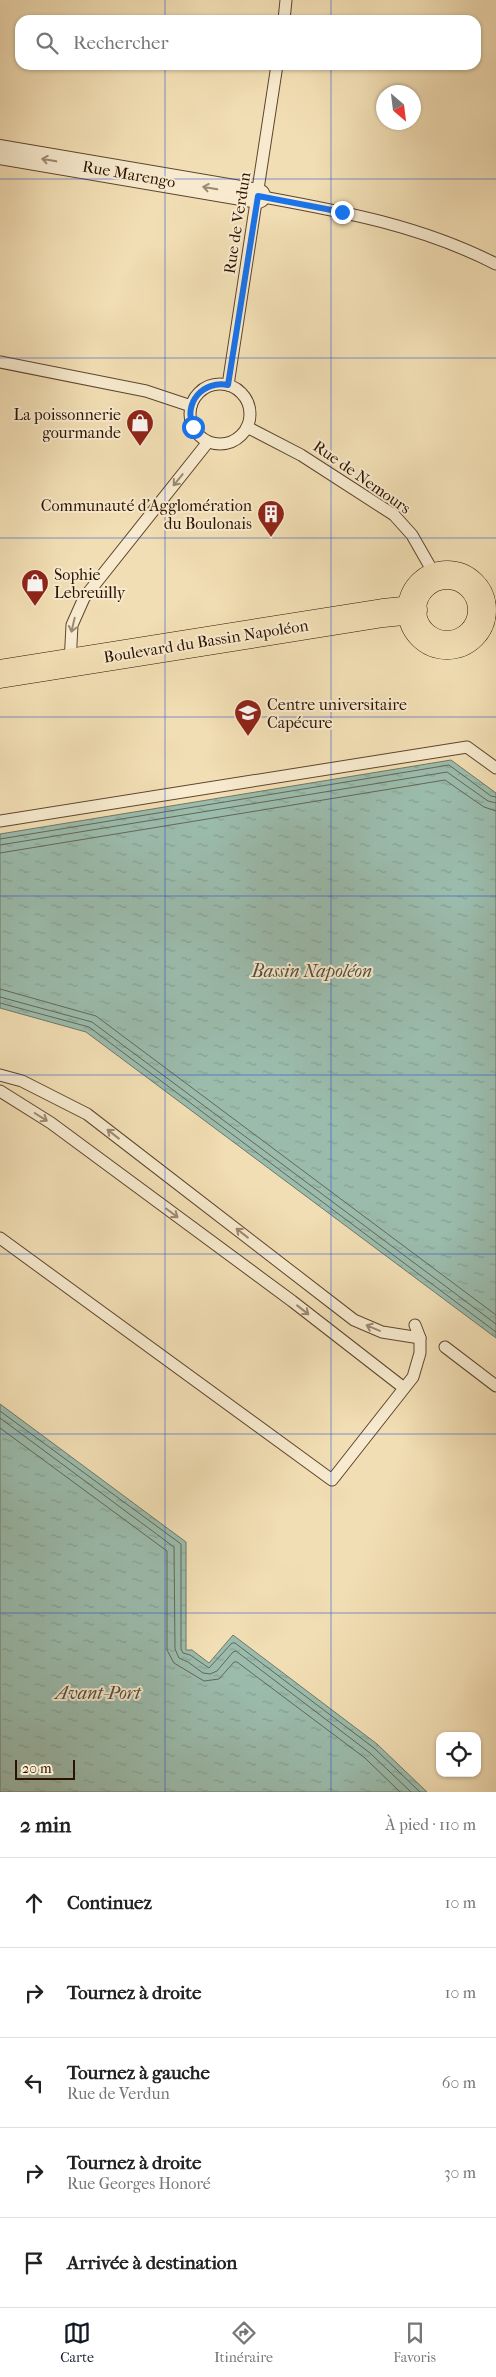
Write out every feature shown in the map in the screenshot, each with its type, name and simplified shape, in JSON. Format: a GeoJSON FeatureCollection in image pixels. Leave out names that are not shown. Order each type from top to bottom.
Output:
{"type":"FeatureCollection","features":[{"type":"Feature","properties":{"kind":"main road"},"geometry":{"type":"LineString","coordinates":[[454,576],[471,584],[489,614],[471,634],[459,642],[445,644],[436,642],[424,635],[416,624],[412,610],[415,597],[422,586],[436,577],[454,576]]}},
{"type":"Feature","properties":{"kind":"main road","name":"Boulevard du Bassin Napoléon"},"geometry":{"type":"LineString","coordinates":[[0,674],[382,612],[412,610]]}},
{"type":"Feature","properties":{"kind":"street","name":"Rue Marengo"},"geometry":{"type":"LineString","coordinates":[[0,152],[258,196]]}},
{"type":"Feature","properties":{"kind":"lane"},"geometry":{"type":"LineString","coordinates":[[284,15],[286,0]]}},
{"type":"Feature","properties":{"kind":"lane","name":"Rue de Verdun"},"geometry":{"type":"LineString","coordinates":[[228,385],[276,70]]}},
{"type":"Feature","properties":{"kind":"lane"},"geometry":{"type":"LineString","coordinates":[[258,196],[342,212],[410,228],[454,244],[496,264]]}},
{"type":"Feature","properties":{"kind":"lane"},"geometry":{"type":"LineString","coordinates":[[0,362],[146,391],[191,406]]}},
{"type":"Feature","properties":{"kind":"lane"},"geometry":{"type":"LineString","coordinates":[[218,384],[228,385],[237,390],[247,402],[250,414],[247,427],[233,441],[223,444],[208,442],[199,436],[193,427],[190,417],[191,406],[196,396],[208,387],[218,384]]}},
{"type":"Feature","properties":{"kind":"lane","name":"Rue de Nemours"},"geometry":{"type":"LineString","coordinates":[[247,427],[302,455],[394,515],[412,535],[436,577]]}},
{"type":"Feature","properties":{"kind":"lane"},"geometry":{"type":"LineString","coordinates":[[70,663],[72,626],[84,598],[208,442]]}},
{"type":"Feature","properties":{"kind":"lane"},"geometry":{"type":"LineString","coordinates":[[0,821],[467,747],[496,768]]}},
{"type":"Feature","properties":{"kind":"lane"},"geometry":{"type":"LineString","coordinates":[[0,1075],[22,1082],[87,1114],[354,1320],[382,1332],[420,1338]]}},
{"type":"Feature","properties":{"kind":"lane"},"geometry":{"type":"LineString","coordinates":[[0,1091],[59,1128],[292,1301],[404,1388]]}},
{"type":"Feature","properties":{"kind":"lane"},"geometry":{"type":"LineString","coordinates":[[0,1238],[332,1480],[413,1377],[420,1353],[420,1338],[415,1325]]}},
{"type":"Feature","properties":{"kind":"lane"},"geometry":{"type":"LineString","coordinates":[[445,1347],[496,1386]]}},
{"type":"Feature","properties":{"kind":"water","name":"Bassin Napoléon"},"geometry":{"type":"Polygon","coordinates":[[[451,760],[496,793],[496,1338],[86,1032],[0,1008],[0,834],[451,760]]]}},
{"type":"Feature","properties":{"kind":"water","name":"Avant-Port"},"geometry":{"type":"Polygon","coordinates":[[[0,1404],[186,1542],[186,1650],[192,1650],[209,1663],[233,1635],[377,1744],[427,1792],[0,1792],[0,1404]]]}},
{"type":"Feature","properties":{"kind":"place","name":"La poissonnerie gourmande"},"geometry":{"type":"Point","coordinates":[140,447]}},
{"type":"Feature","properties":{"kind":"place","name":"Communauté d'Agglomération du Boulonais"},"geometry":{"type":"Point","coordinates":[271,538]}},
{"type":"Feature","properties":{"kind":"place","name":"Sophie Lebreuilly"},"geometry":{"type":"Point","coordinates":[35,607]}},
{"type":"Feature","properties":{"kind":"place","name":"Centre universitaire Capécure"},"geometry":{"type":"Point","coordinates":[248,737]}},
{"type":"Feature","properties":{"kind":"route"},"geometry":{"type":"LineString","coordinates":[[193,427],[190,411],[196,396],[208,387],[218,384],[228,385],[258,196],[342,212]]}}]}
